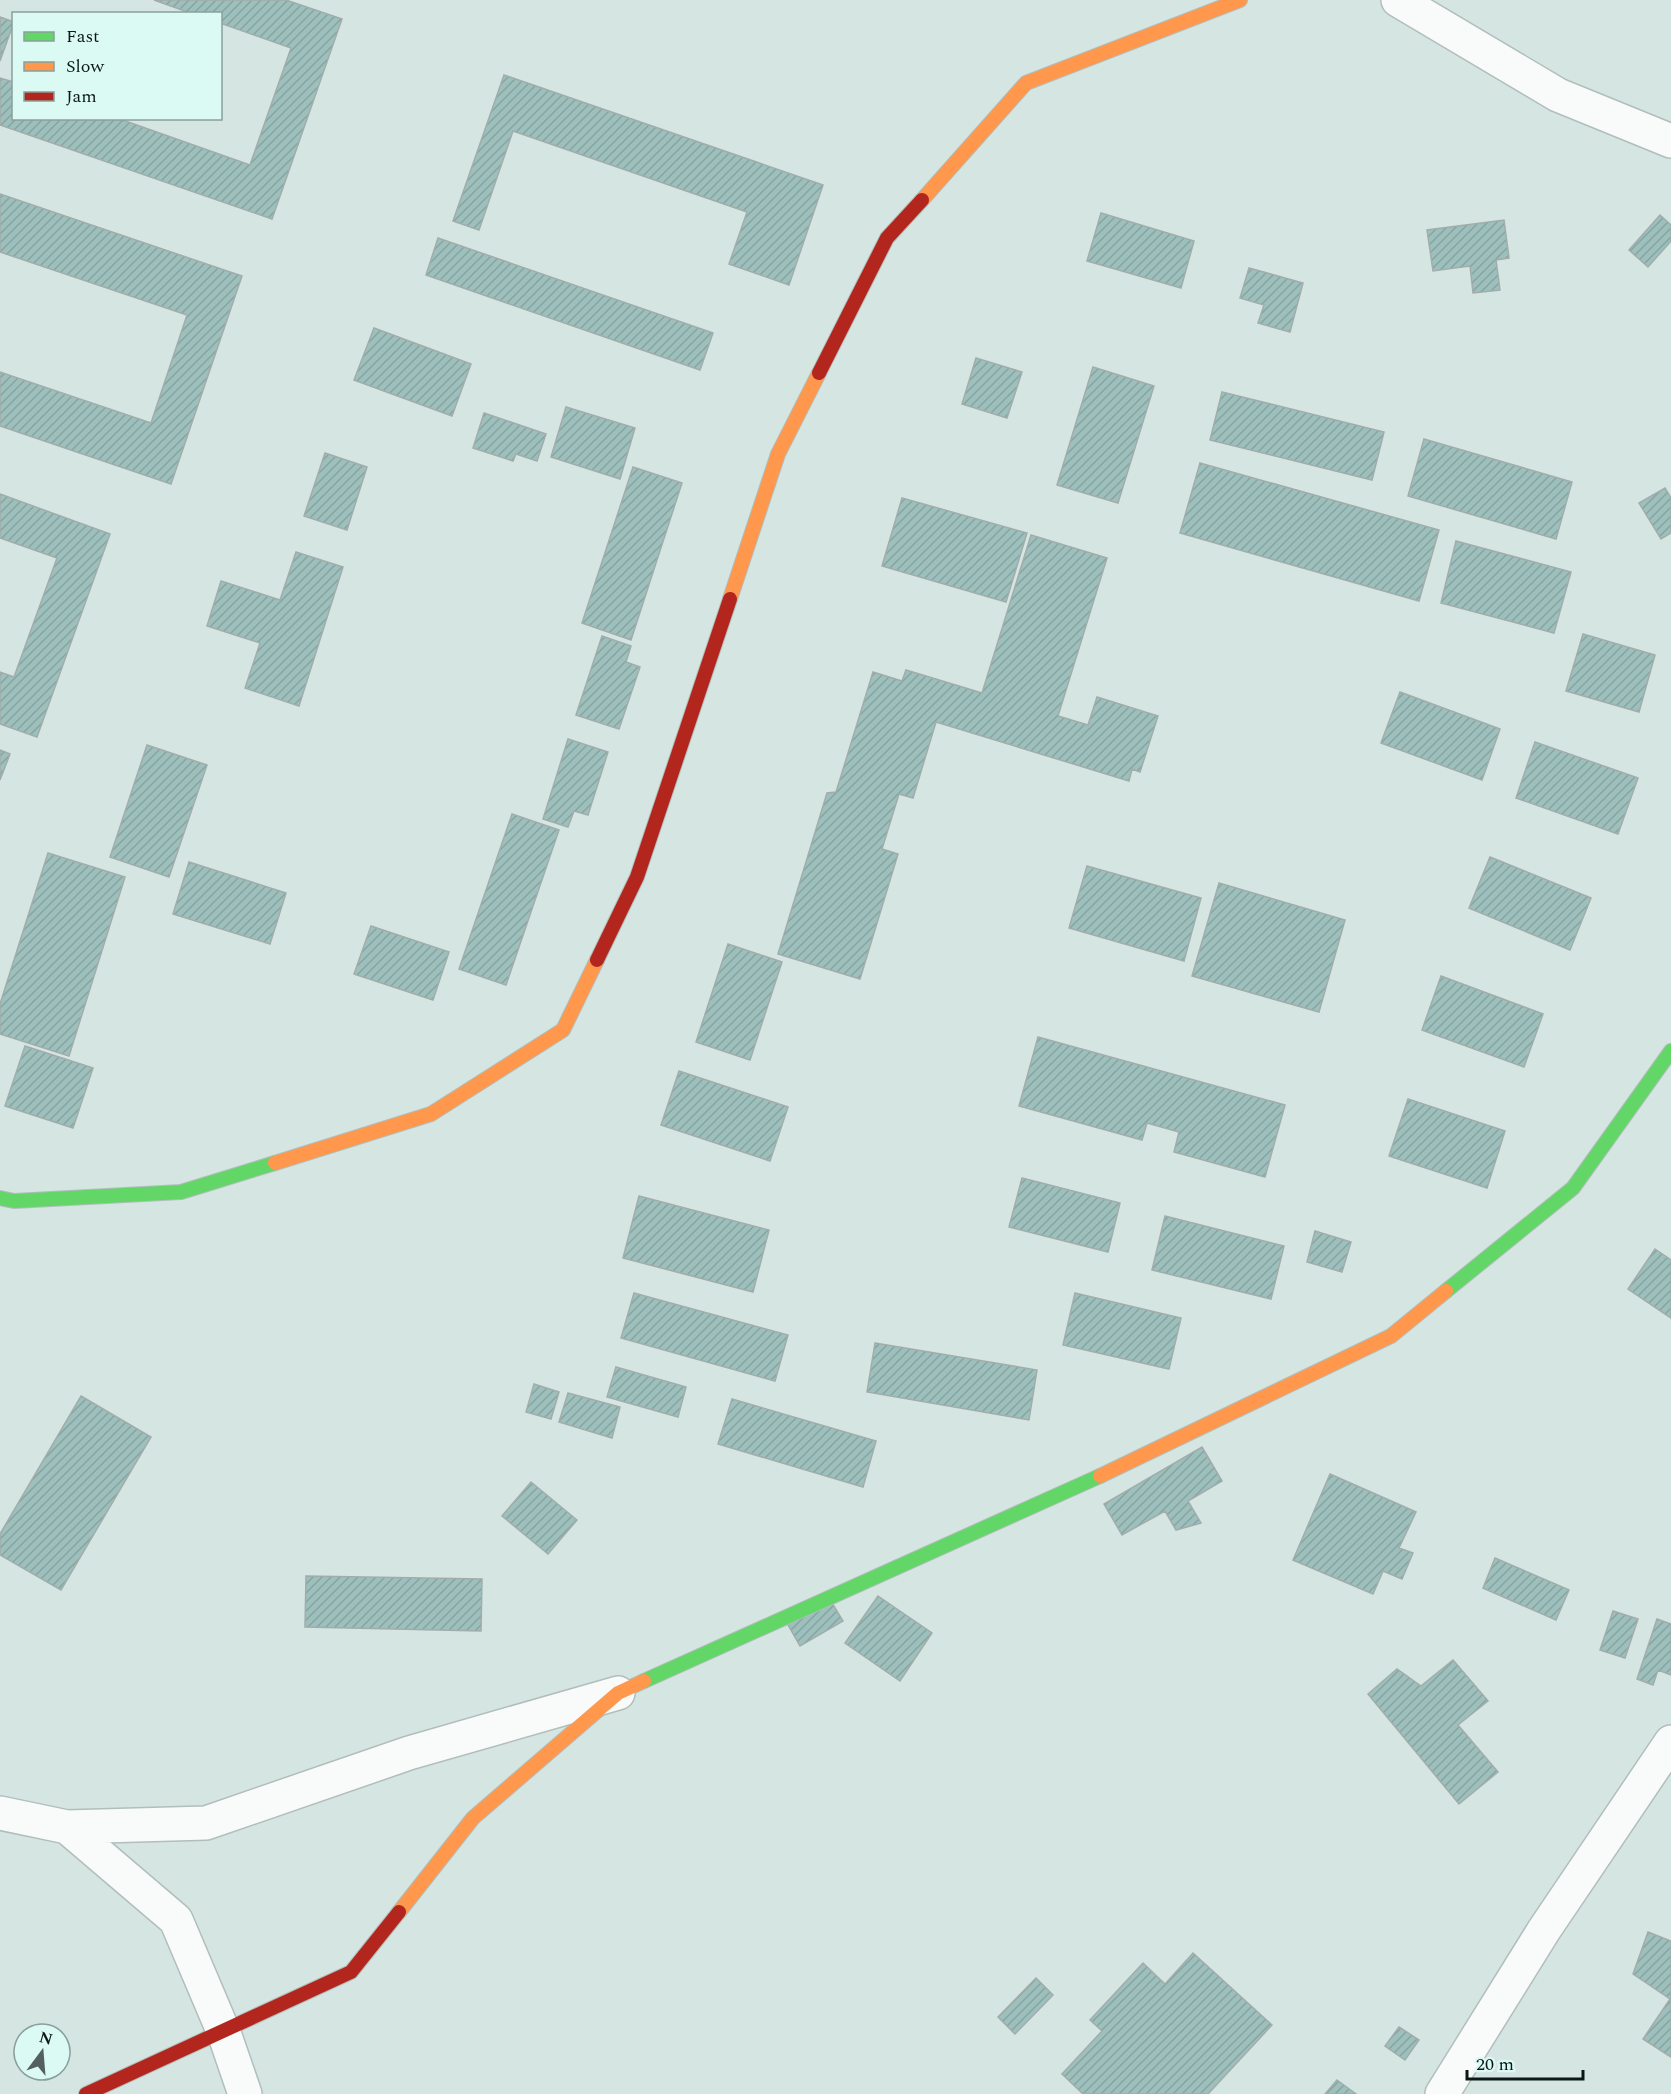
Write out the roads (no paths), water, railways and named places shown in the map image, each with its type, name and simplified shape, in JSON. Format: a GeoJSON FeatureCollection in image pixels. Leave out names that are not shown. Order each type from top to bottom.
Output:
{"type":"FeatureCollection","features":[{"type":"Feature","properties":{"kind":"street"},"geometry":{"type":"LineString","coordinates":[[0,1198],[14,1201],[181,1192],[430,1114],[563,1030],[637,877],[778,454],[887,238],[1026,82],[1240,0]]}},
{"type":"Feature","properties":{"kind":"street"},"geometry":{"type":"LineString","coordinates":[[1398,0],[1558,95],[1671,141]]}},
{"type":"Feature","properties":{"kind":"street"},"geometry":{"type":"LineString","coordinates":[[0,1813],[67,1827],[206,1823],[409,1753],[618,1693],[1088,1482],[1390,1336],[1573,1188],[1671,1052]]}},
{"type":"Feature","properties":{"kind":"street"},"geometry":{"type":"LineString","coordinates":[[86,2094],[351,1972],[473,1818],[618,1693]]}},
{"type":"Feature","properties":{"kind":"street"},"geometry":{"type":"LineString","coordinates":[[1442,2094],[1544,1930],[1671,1742]]}},
{"type":"Feature","properties":{"kind":"street"},"geometry":{"type":"LineString","coordinates":[[67,1827],[176,1920],[224,2032],[245,2094]]}}]}
